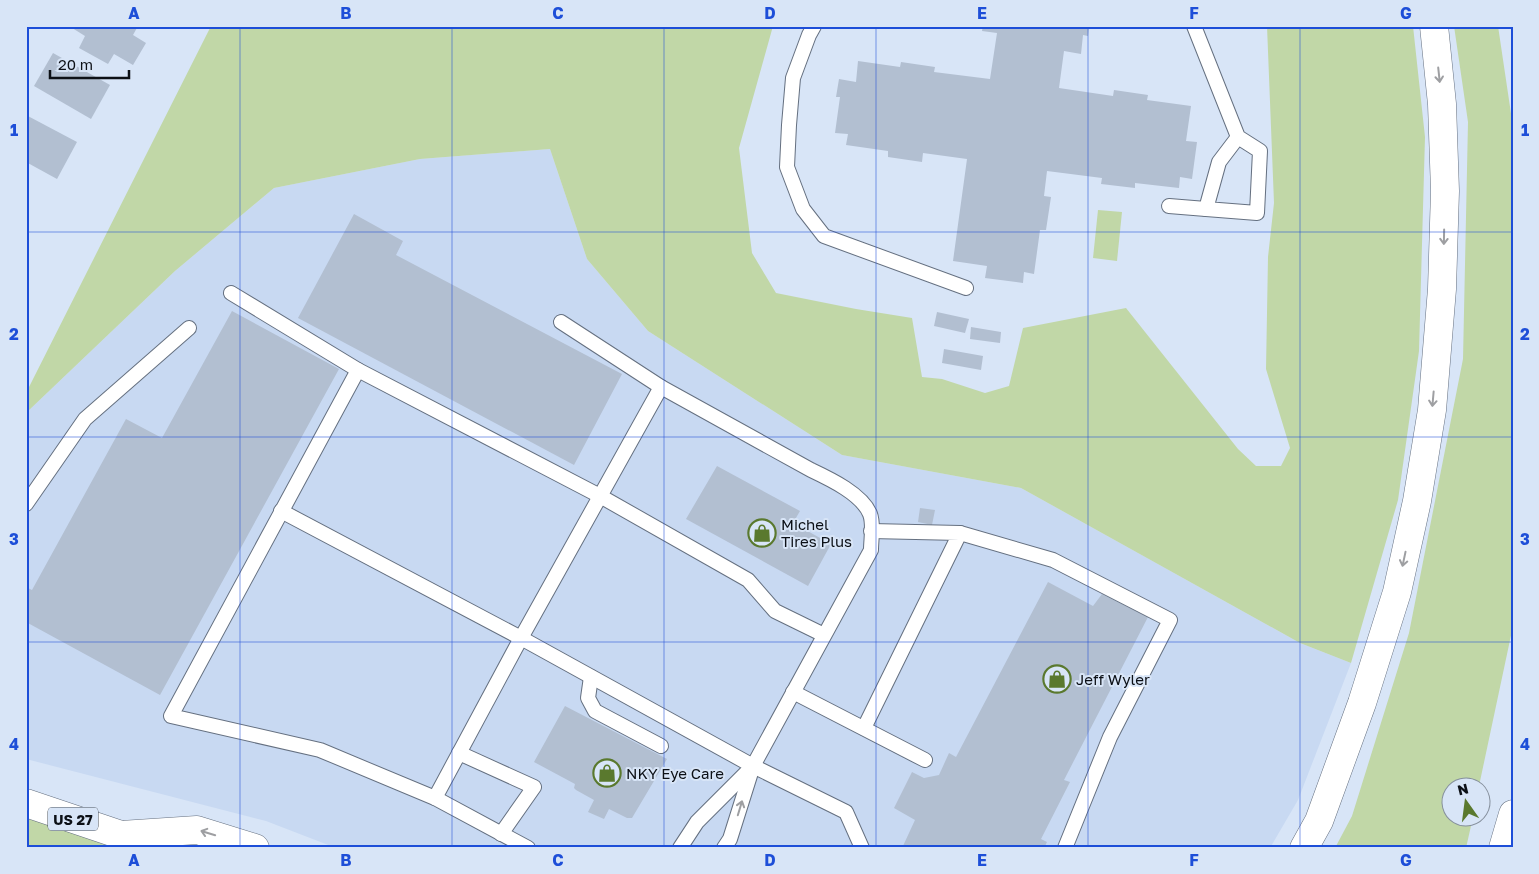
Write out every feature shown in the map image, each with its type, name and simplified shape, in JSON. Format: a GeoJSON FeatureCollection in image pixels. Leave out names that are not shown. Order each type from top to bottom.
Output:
{"type":"FeatureCollection","features":[{"type":"Feature","properties":{"kind":"main road"},"geometry":{"type":"LineString","coordinates":[[1304,848],[1319,820],[1359,712],[1397,592],[1417,501],[1432,410],[1442,289],[1445,191],[1442,104],[1434,26]]}},
{"type":"Feature","properties":{"kind":"main road","name":"US 27"},"geometry":{"type":"LineString","coordinates":[[26,803],[121,835],[147,848]]}},
{"type":"Feature","properties":{"kind":"main road"},"geometry":{"type":"LineString","coordinates":[[1503,848],[1513,814]]}},
{"type":"Feature","properties":{"kind":"main road","name":"US 27"},"geometry":{"type":"LineString","coordinates":[[121,835],[197,830],[255,848]]}},
{"type":"Feature","properties":{"kind":"lane"},"geometry":{"type":"LineString","coordinates":[[814,26],[793,78],[787,167],[803,209],[824,236],[966,288]]}},
{"type":"Feature","properties":{"kind":"lane"},"geometry":{"type":"LineString","coordinates":[[1169,206],[1257,214],[1260,151],[1238,137],[1194,26]]}},
{"type":"Feature","properties":{"kind":"lane"},"geometry":{"type":"LineString","coordinates":[[1206,210],[1219,162],[1238,137]]}},
{"type":"Feature","properties":{"kind":"lane"},"geometry":{"type":"LineString","coordinates":[[231,292],[358,370],[600,496],[748,580],[775,611],[824,635]]}},
{"type":"Feature","properties":{"kind":"lane"},"geometry":{"type":"LineString","coordinates":[[561,322],[661,387],[811,470],[835,481],[862,499],[871,515],[871,550],[753,766],[730,839],[724,848]]}},
{"type":"Feature","properties":{"kind":"lane"},"geometry":{"type":"LineString","coordinates":[[26,504],[85,419],[189,328]]}},
{"type":"Feature","properties":{"kind":"lane"},"geometry":{"type":"LineString","coordinates":[[358,370],[171,716],[320,750],[435,798],[528,848]]}},
{"type":"Feature","properties":{"kind":"lane"},"geometry":{"type":"LineString","coordinates":[[435,798],[521,638],[661,387]]}},
{"type":"Feature","properties":{"kind":"lane"},"geometry":{"type":"LineString","coordinates":[[282,511],[521,638],[753,766],[846,812],[862,848]]}},
{"type":"Feature","properties":{"kind":"lane"},"geometry":{"type":"LineString","coordinates":[[871,531],[960,534],[1053,560],[1170,620],[1110,737],[1065,848]]}},
{"type":"Feature","properties":{"kind":"lane"},"geometry":{"type":"LineString","coordinates":[[864,728],[960,534]]}},
{"type":"Feature","properties":{"kind":"lane"},"geometry":{"type":"LineString","coordinates":[[591,677],[588,698],[595,711],[661,746]]}},
{"type":"Feature","properties":{"kind":"lane"},"geometry":{"type":"LineString","coordinates":[[793,692],[925,760]]}},
{"type":"Feature","properties":{"kind":"lane"},"geometry":{"type":"LineString","coordinates":[[459,753],[534,787],[501,834]]}},
{"type":"Feature","properties":{"kind":"lane"},"geometry":{"type":"LineString","coordinates":[[680,848],[697,822],[753,766]]}},
{"type":"Feature","properties":{"kind":"shaded area"},"geometry":{"type":"Polygon","coordinates":[[[550,149],[587,259],[648,331],[842,455],[1021,488],[1300,643],[1351,663],[1298,800],[1270,848],[336,848],[266,821],[26,759],[26,413],[175,271],[274,188],[420,159],[550,149]]]}},
{"type":"Feature","properties":{"kind":"green space"},"geometry":{"type":"Polygon","coordinates":[[[211,26],[773,26],[739,148],[752,253],[776,293],[912,318],[922,377],[942,379],[985,393],[1009,386],[1023,328],[1126,308],[1238,449],[1256,466],[1281,466],[1290,448],[1266,369],[1268,257],[1274,203],[1267,26],[1413,26],[1425,137],[1419,351],[1398,500],[1351,663],[1300,643],[1021,488],[842,455],[648,331],[587,259],[550,149],[420,159],[274,188],[175,271],[26,413],[26,393],[211,26]]]}},
{"type":"Feature","properties":{"kind":"green space"},"geometry":{"type":"Polygon","coordinates":[[[1454,26],[1498,26],[1513,127],[1513,626],[1481,776],[1442,776],[1442,826],[1471,826],[1466,848],[1335,848],[1352,816],[1409,633],[1463,359],[1468,122],[1454,26]]]}},
{"type":"Feature","properties":{"kind":"green space"},"geometry":{"type":"Polygon","coordinates":[[[1098,210],[1122,212],[1117,261],[1093,258],[1098,210]]]}},
{"type":"Feature","properties":{"kind":"green space"},"geometry":{"type":"Polygon","coordinates":[[[26,803],[147,848],[26,848],[26,803]]]}},
{"type":"Feature","properties":{"kind":"building"},"geometry":{"type":"Polygon","coordinates":[[[69,26],[138,26],[133,35],[146,43],[133,65],[114,54],[108,64],[79,48],[85,36],[69,26]]]}},
{"type":"Feature","properties":{"kind":"building"},"geometry":{"type":"Polygon","coordinates":[[[983,26],[1089,26],[1088,36],[1083,35],[1081,54],[1064,51],[1059,88],[1113,96],[1114,90],[1148,95],[1147,100],[1191,106],[1186,141],[1197,142],[1192,179],[1180,177],[1179,188],[1135,183],[1135,188],[1101,184],[1102,178],[1047,171],[1044,196],[1051,197],[1046,230],[1040,230],[1034,274],[1024,272],[1023,283],[985,278],[987,266],[953,261],[967,159],[923,153],[922,162],[888,157],[888,151],[846,145],[848,134],[835,133],[840,97],[836,97],[839,79],[856,82],[858,61],[900,67],[901,62],[935,67],[934,72],[990,79],[997,33],[982,31],[983,26]]]}},
{"type":"Feature","properties":{"kind":"building"},"geometry":{"type":"Polygon","coordinates":[[[53,53],[110,85],[91,119],[34,86],[53,53]]]}},
{"type":"Feature","properties":{"kind":"building"},"geometry":{"type":"Polygon","coordinates":[[[26,115],[77,142],[57,179],[26,162],[26,115]]]}},
{"type":"Feature","properties":{"kind":"building"},"geometry":{"type":"Polygon","coordinates":[[[354,214],[403,241],[396,255],[622,374],[574,465],[298,318],[354,214]]]}},
{"type":"Feature","properties":{"kind":"building"},"geometry":{"type":"Polygon","coordinates":[[[232,311],[339,369],[160,695],[26,622],[26,587],[32,590],[126,419],[162,438],[232,311]]]}},
{"type":"Feature","properties":{"kind":"building"},"geometry":{"type":"Polygon","coordinates":[[[937,312],[969,319],[965,333],[934,326],[937,312]]]}},
{"type":"Feature","properties":{"kind":"building"},"geometry":{"type":"Polygon","coordinates":[[[971,327],[1001,332],[1000,343],[970,339],[971,327]]]}},
{"type":"Feature","properties":{"kind":"building"},"geometry":{"type":"Polygon","coordinates":[[[944,349],[983,356],[981,370],[942,363],[944,349]]]}},
{"type":"Feature","properties":{"kind":"building","name":"Michel Tires Plus"},"geometry":{"type":"Polygon","coordinates":[[[717,466],[800,511],[793,523],[831,544],[808,586],[686,519],[717,466]]]}},
{"type":"Feature","properties":{"kind":"building"},"geometry":{"type":"Polygon","coordinates":[[[920,508],[935,510],[932,525],[918,522],[920,508]]]}},
{"type":"Feature","properties":{"kind":"building","name":"Jeff Wyler"},"geometry":{"type":"Polygon","coordinates":[[[1048,582],[1093,606],[1102,594],[1148,617],[1064,780],[1070,782],[1041,839],[1047,842],[1044,848],[905,848],[903,846],[915,820],[894,808],[912,772],[924,778],[939,775],[949,753],[956,757],[1048,582]]]}},
{"type":"Feature","properties":{"kind":"building","name":"NKY Eye Care"},"geometry":{"type":"Polygon","coordinates":[[[565,706],[667,759],[632,818],[627,818],[609,809],[604,819],[588,812],[594,800],[576,790],[574,788],[575,784],[534,762],[565,706]]]}},
{"type":"Feature","properties":{"kind":"place","name":"Michel Tires Plus"},"geometry":{"type":"Point","coordinates":[762,533]}},
{"type":"Feature","properties":{"kind":"place","name":"Jeff Wyler"},"geometry":{"type":"Point","coordinates":[1057,679]}},
{"type":"Feature","properties":{"kind":"place","name":"NKY Eye Care"},"geometry":{"type":"Point","coordinates":[607,773]}}]}
